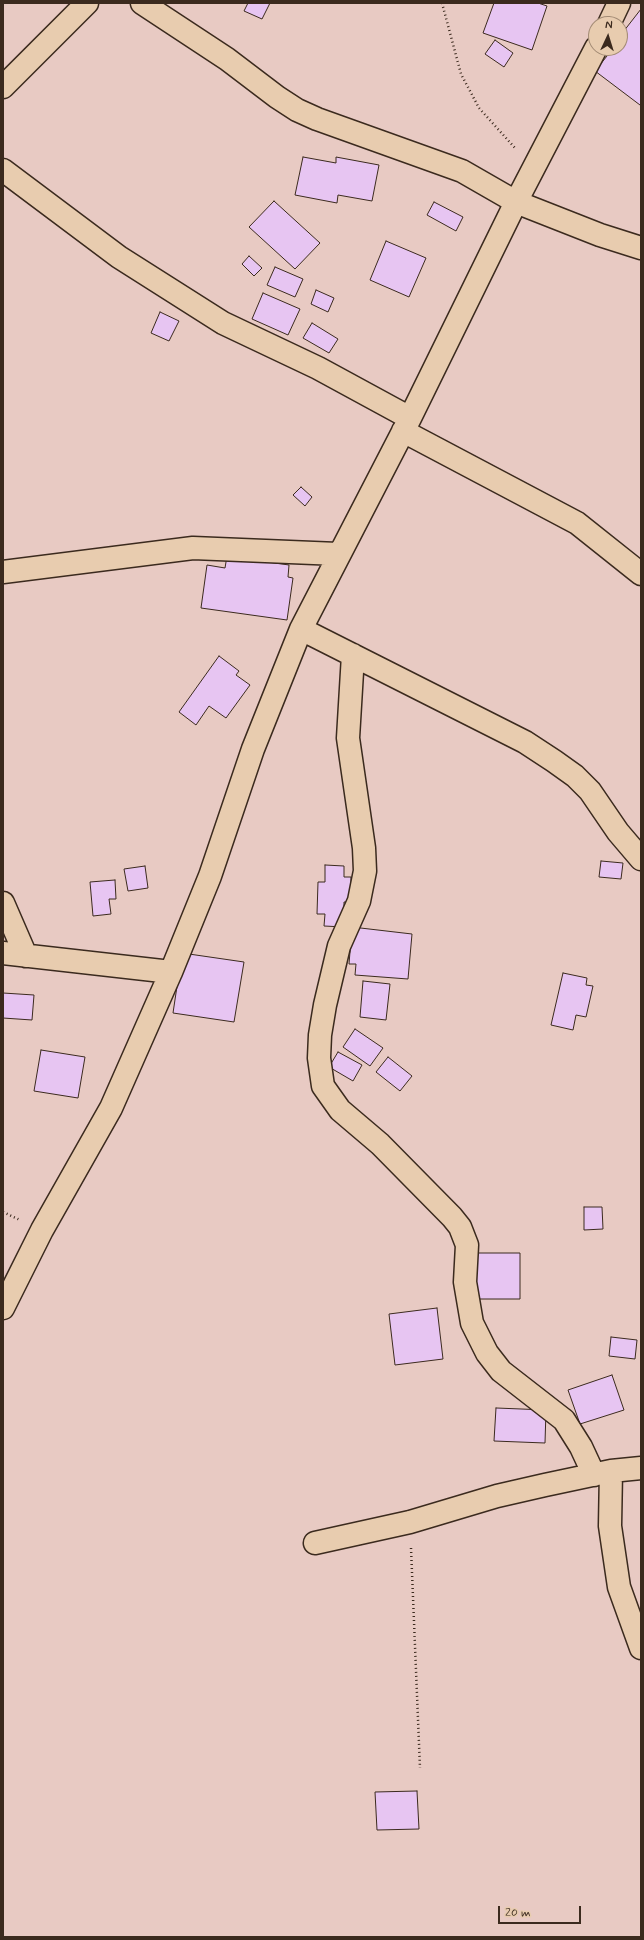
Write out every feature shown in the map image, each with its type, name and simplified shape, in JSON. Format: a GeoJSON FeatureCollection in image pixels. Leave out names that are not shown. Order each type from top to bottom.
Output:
{"type":"FeatureCollection","features":[{"type":"Feature","properties":{"kind":"street"},"geometry":{"type":"LineString","coordinates":[[3,87],[87,3]]}},
{"type":"Feature","properties":{"kind":"street"},"geometry":{"type":"LineString","coordinates":[[142,3],[227,58],[277,97],[297,110],[317,119],[462,171],[516,202],[600,235],[641,248]]}},
{"type":"Feature","properties":{"kind":"street"},"geometry":{"type":"LineString","coordinates":[[612,16],[619,3]]}},
{"type":"Feature","properties":{"kind":"street"},"geometry":{"type":"LineString","coordinates":[[3,1308],[42,1230],[111,1108],[171,972],[210,876],[253,749],[301,629],[338,554],[406,424],[534,166],[592,56]]}},
{"type":"Feature","properties":{"kind":"street"},"geometry":{"type":"LineString","coordinates":[[3,170],[119,257],[223,323],[318,368],[406,424],[577,523],[641,574]]}},
{"type":"Feature","properties":{"kind":"street"},"geometry":{"type":"LineString","coordinates":[[3,572],[193,548],[338,554]]}},
{"type":"Feature","properties":{"kind":"street"},"geometry":{"type":"LineString","coordinates":[[301,629],[525,742],[554,761],[575,776],[590,791],[618,832],[641,859]]}},
{"type":"Feature","properties":{"kind":"street"},"geometry":{"type":"LineString","coordinates":[[353,655],[348,738],[364,848],[365,872],[359,901],[338,946],[325,1005],[320,1035],[319,1058],[323,1086],[340,1110],[380,1144],[460,1227],[467,1245],[465,1282],[472,1323],[487,1353],[501,1371],[564,1420],[581,1447],[603,1473],[619,1587],[641,1648]]}},
{"type":"Feature","properties":{"kind":"street"},"geometry":{"type":"LineString","coordinates":[[3,903],[26,956]]}},
{"type":"Feature","properties":{"kind":"street"},"geometry":{"type":"LineString","coordinates":[[3,953],[171,972]]}},
{"type":"Feature","properties":{"kind":"street"},"geometry":{"type":"LineString","coordinates":[[315,1543],[410,1522],[497,1496],[603,1473],[641,1468]]}},
{"type":"Feature","properties":{"kind":"path"},"geometry":{"type":"LineString","coordinates":[[442,3],[461,74],[479,108],[502,136],[534,166]]}},
{"type":"Feature","properties":{"kind":"path"},"geometry":{"type":"LineString","coordinates":[[410,1522],[420,1768]]}},
{"type":"Feature","properties":{"kind":"building"},"geometry":{"type":"Polygon","coordinates":[[[248,3],[270,3],[262,19],[244,11],[248,3]]]}},
{"type":"Feature","properties":{"kind":"building"},"geometry":{"type":"Polygon","coordinates":[[[494,3],[538,3],[547,6],[532,50],[483,33],[494,3]]]}},
{"type":"Feature","properties":{"kind":"building"},"geometry":{"type":"Polygon","coordinates":[[[641,9],[640,105],[595,71],[607,56],[628,56],[628,26],[641,9]]]}},
{"type":"Feature","properties":{"kind":"building"},"geometry":{"type":"Polygon","coordinates":[[[495,40],[513,53],[504,67],[485,54],[495,40]]]}},
{"type":"Feature","properties":{"kind":"building"},"geometry":{"type":"Polygon","coordinates":[[[303,157],[336,163],[336,157],[379,165],[372,201],[338,195],[337,203],[295,195],[303,157]]]}},
{"type":"Feature","properties":{"kind":"building"},"geometry":{"type":"Polygon","coordinates":[[[274,201],[320,243],[295,269],[249,227],[274,201]]]}},
{"type":"Feature","properties":{"kind":"building"},"geometry":{"type":"Polygon","coordinates":[[[434,202],[463,217],[456,231],[427,215],[434,202]]]}},
{"type":"Feature","properties":{"kind":"building"},"geometry":{"type":"Polygon","coordinates":[[[386,241],[426,258],[409,297],[370,280],[386,241]]]}},
{"type":"Feature","properties":{"kind":"building"},"geometry":{"type":"Polygon","coordinates":[[[249,256],[262,268],[254,276],[242,264],[249,256]]]}},
{"type":"Feature","properties":{"kind":"building"},"geometry":{"type":"Polygon","coordinates":[[[275,267],[303,279],[295,297],[267,285],[275,267]]]}},
{"type":"Feature","properties":{"kind":"building"},"geometry":{"type":"Polygon","coordinates":[[[316,290],[334,298],[328,312],[311,304],[316,290]]]}},
{"type":"Feature","properties":{"kind":"building"},"geometry":{"type":"Polygon","coordinates":[[[263,293],[300,309],[288,335],[252,319],[263,293]]]}},
{"type":"Feature","properties":{"kind":"building"},"geometry":{"type":"Polygon","coordinates":[[[160,312],[179,321],[169,341],[151,333],[160,312]]]}},
{"type":"Feature","properties":{"kind":"building"},"geometry":{"type":"Polygon","coordinates":[[[312,323],[338,339],[329,353],[303,338],[312,323]]]}},
{"type":"Feature","properties":{"kind":"building"},"geometry":{"type":"Polygon","coordinates":[[[301,487],[312,497],[305,506],[293,495],[301,487]]]}},
{"type":"Feature","properties":{"kind":"building"},"geometry":{"type":"Polygon","coordinates":[[[227,556],[289,565],[288,577],[293,578],[287,620],[201,608],[207,565],[225,568],[227,556]]]}},
{"type":"Feature","properties":{"kind":"building"},"geometry":{"type":"Polygon","coordinates":[[[219,656],[239,671],[236,675],[250,685],[226,718],[209,706],[196,725],[179,712],[219,656]]]}},
{"type":"Feature","properties":{"kind":"building"},"geometry":{"type":"Polygon","coordinates":[[[601,861],[623,863],[621,879],[599,877],[601,861]]]}},
{"type":"Feature","properties":{"kind":"building"},"geometry":{"type":"Polygon","coordinates":[[[325,865],[344,866],[344,877],[351,877],[351,902],[344,902],[344,927],[324,926],[325,914],[317,914],[318,882],[325,882],[325,865]]]}},
{"type":"Feature","properties":{"kind":"building"},"geometry":{"type":"Polygon","coordinates":[[[145,866],[148,888],[128,891],[124,869],[145,866]]]}},
{"type":"Feature","properties":{"kind":"building"},"geometry":{"type":"Polygon","coordinates":[[[115,880],[116,899],[109,899],[111,914],[93,916],[90,882],[115,880]]]}},
{"type":"Feature","properties":{"kind":"building"},"geometry":{"type":"Polygon","coordinates":[[[352,927],[412,934],[408,979],[355,975],[356,964],[349,964],[352,927]]]}},
{"type":"Feature","properties":{"kind":"building"},"geometry":{"type":"Polygon","coordinates":[[[182,953],[244,962],[234,1022],[173,1013],[182,953]]]}},
{"type":"Feature","properties":{"kind":"building"},"geometry":{"type":"Polygon","coordinates":[[[563,973],[587,978],[586,985],[593,986],[586,1017],[576,1015],[573,1030],[551,1025],[563,973]]]}},
{"type":"Feature","properties":{"kind":"building"},"geometry":{"type":"Polygon","coordinates":[[[363,981],[390,984],[386,1020],[360,1017],[363,981]]]}},
{"type":"Feature","properties":{"kind":"building"},"geometry":{"type":"Polygon","coordinates":[[[3,993],[34,995],[32,1020],[3,1018],[3,993]]]}},
{"type":"Feature","properties":{"kind":"building"},"geometry":{"type":"Polygon","coordinates":[[[355,1029],[383,1048],[370,1066],[343,1047],[355,1029]]]}},
{"type":"Feature","properties":{"kind":"building"},"geometry":{"type":"Polygon","coordinates":[[[41,1050],[85,1057],[78,1098],[34,1091],[41,1050]]]}},
{"type":"Feature","properties":{"kind":"building"},"geometry":{"type":"Polygon","coordinates":[[[338,1052],[362,1065],[353,1081],[329,1067],[338,1052]]]}},
{"type":"Feature","properties":{"kind":"building"},"geometry":{"type":"Polygon","coordinates":[[[388,1057],[412,1076],[400,1091],[376,1072],[388,1057]]]}},
{"type":"Feature","properties":{"kind":"building"},"geometry":{"type":"Polygon","coordinates":[[[584,1207],[602,1207],[603,1229],[584,1230],[584,1207]]]}},
{"type":"Feature","properties":{"kind":"building"},"geometry":{"type":"Polygon","coordinates":[[[476,1253],[520,1253],[520,1299],[476,1299],[476,1253]]]}},
{"type":"Feature","properties":{"kind":"building"},"geometry":{"type":"Polygon","coordinates":[[[437,1308],[443,1359],[395,1365],[389,1314],[437,1308]]]}},
{"type":"Feature","properties":{"kind":"building"},"geometry":{"type":"Polygon","coordinates":[[[611,1337],[637,1340],[635,1359],[609,1356],[611,1337]]]}},
{"type":"Feature","properties":{"kind":"building"},"geometry":{"type":"Polygon","coordinates":[[[612,1375],[624,1410],[580,1424],[568,1390],[612,1375]]]}},
{"type":"Feature","properties":{"kind":"building"},"geometry":{"type":"Polygon","coordinates":[[[496,1408],[546,1410],[545,1443],[494,1441],[496,1408]]]}},
{"type":"Feature","properties":{"kind":"building"},"geometry":{"type":"Polygon","coordinates":[[[417,1791],[419,1829],[377,1830],[375,1792],[417,1791]]]}}]}
